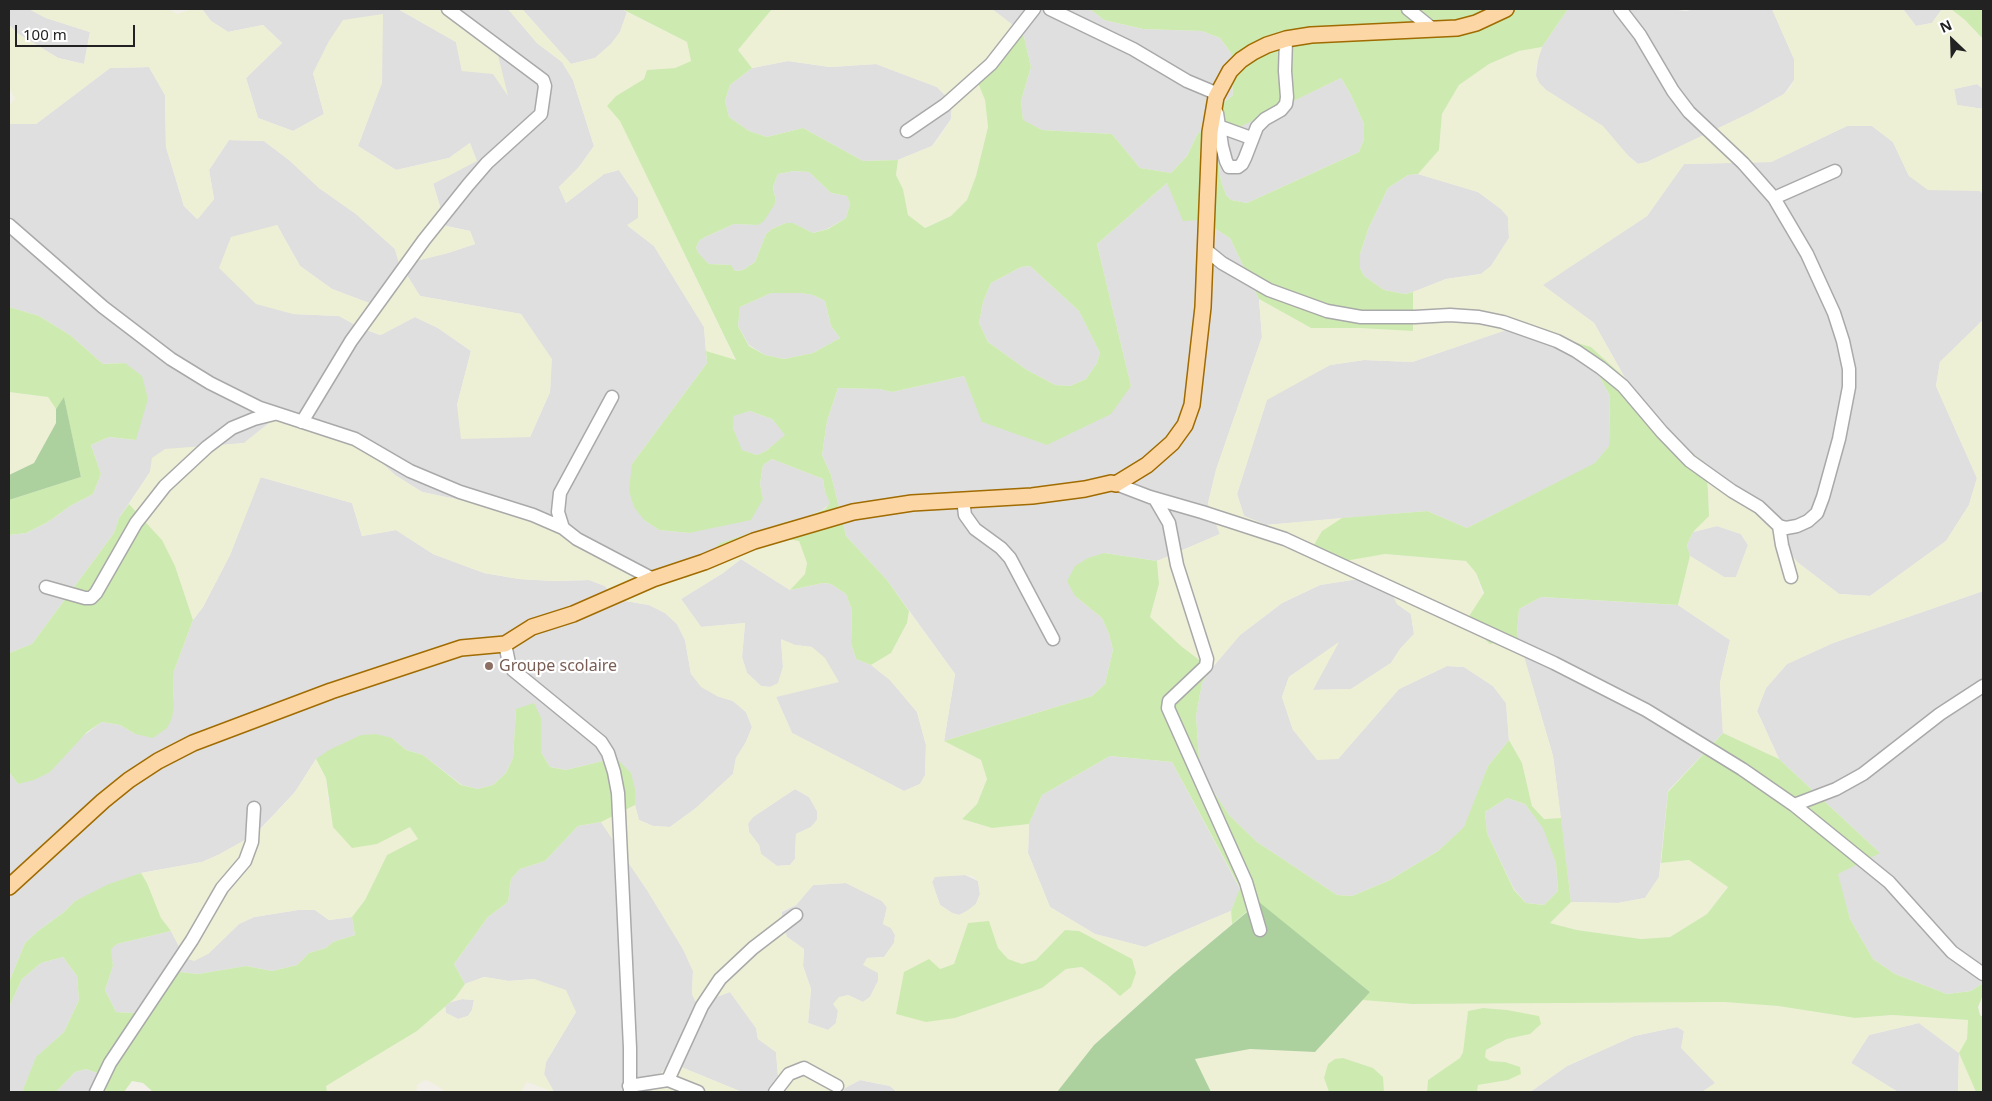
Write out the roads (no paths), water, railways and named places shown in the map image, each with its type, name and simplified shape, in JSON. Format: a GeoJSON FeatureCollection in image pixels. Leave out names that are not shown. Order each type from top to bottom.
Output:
{"type":"FeatureCollection","features":[{"type":"Feature","properties":{"kind":"main road"},"geometry":{"type":"LineString","coordinates":[[9,887],[67,833],[129,780],[158,761],[193,744],[331,691],[461,648],[505,644],[532,627],[573,614],[653,579],[704,562],[754,541],[853,512],[912,503],[1032,496],[1085,489],[1111,483],[1116,484],[1160,455],[1172,443],[1185,425],[1192,405],[1203,307],[1210,132],[1217,96],[1230,71],[1241,60],[1267,45],[1286,40],[1320,35],[1457,28],[1476,23],[1506,9]]}},
{"type":"Feature","properties":{"kind":"street"},"geometry":{"type":"LineString","coordinates":[[302,422],[352,341],[424,240],[468,184],[541,114],[545,86],[543,80],[448,9]]}},
{"type":"Feature","properties":{"kind":"street"},"geometry":{"type":"LineString","coordinates":[[907,131],[945,105],[991,64],[1034,9]]}},
{"type":"Feature","properties":{"kind":"street"},"geometry":{"type":"LineString","coordinates":[[1050,9],[1125,45],[1217,96],[1218,126],[1226,161],[1229,167],[1233,168],[1242,164],[1257,127],[1265,119],[1281,110],[1286,104],[1286,40]]}},
{"type":"Feature","properties":{"kind":"street"},"geometry":{"type":"LineString","coordinates":[[1408,9],[1434,30]]}},
{"type":"Feature","properties":{"kind":"street"},"geometry":{"type":"LineString","coordinates":[[1206,250],[1222,263],[1264,288],[1287,298],[1327,311],[1361,317],[1450,315],[1479,317],[1503,322],[1557,342],[1576,351],[1623,386],[1662,432],[1690,461],[1732,492],[1759,507],[1779,526],[1786,528],[1808,521],[1817,513],[1823,497],[1839,439],[1849,386],[1849,369],[1834,313],[1807,254],[1774,198],[1743,163],[1689,112],[1673,91],[1640,35],[1620,9]]}},
{"type":"Feature","properties":{"kind":"street"},"geometry":{"type":"LineString","coordinates":[[1218,126],[1252,138]]}},
{"type":"Feature","properties":{"kind":"street"},"geometry":{"type":"LineString","coordinates":[[1774,198],[1834,171]]}},
{"type":"Feature","properties":{"kind":"street"},"geometry":{"type":"LineString","coordinates":[[9,225],[90,297],[171,359],[210,383],[260,408],[355,439],[410,471],[460,492],[533,515],[562,528],[577,539],[653,579]]}},
{"type":"Feature","properties":{"kind":"street"},"geometry":{"type":"LineString","coordinates":[[562,528],[558,512],[560,493],[612,397]]}},
{"type":"Feature","properties":{"kind":"street"},"geometry":{"type":"LineString","coordinates":[[46,587],[84,598],[90,598],[96,594],[136,523],[165,486],[207,447],[232,428],[254,419],[278,413]]}},
{"type":"Feature","properties":{"kind":"street"},"geometry":{"type":"LineString","coordinates":[[1116,484],[1155,499],[1285,539],[1554,663],[1646,710],[1742,769],[1794,805],[1889,882],[1952,952],[1983,974]]}},
{"type":"Feature","properties":{"kind":"street"},"geometry":{"type":"LineString","coordinates":[[1155,499],[1169,523],[1178,565],[1207,659],[1206,666],[1170,701],[1168,708],[1246,882],[1260,930]]}},
{"type":"Feature","properties":{"kind":"street"},"geometry":{"type":"LineString","coordinates":[[963,500],[965,515],[975,529],[1001,548],[1010,558],[1052,639]]}},
{"type":"Feature","properties":{"kind":"street"},"geometry":{"type":"LineString","coordinates":[[1779,526],[1791,577]]}},
{"type":"Feature","properties":{"kind":"street"},"geometry":{"type":"LineString","coordinates":[[505,644],[509,663],[513,670],[601,742],[608,753],[614,772],[618,793],[630,1048],[630,1089],[668,1080],[698,1092]]}},
{"type":"Feature","properties":{"kind":"street"},"geometry":{"type":"LineString","coordinates":[[1794,805],[1836,789],[1863,774],[1940,714],[1983,686]]}},
{"type":"Feature","properties":{"kind":"street"},"geometry":{"type":"LineString","coordinates":[[96,1092],[110,1063],[192,940],[222,888],[245,860],[252,842],[254,808]]}},
{"type":"Feature","properties":{"kind":"street"},"geometry":{"type":"LineString","coordinates":[[668,1080],[702,1006],[720,979],[753,948],[796,914]]}},
{"type":"Feature","properties":{"kind":"street"},"geometry":{"type":"LineString","coordinates":[[774,1092],[789,1074],[804,1068],[837,1086]]}},
{"type":"Feature","properties":{"kind":"place","name":"Groupe scolaire"},"geometry":{"type":"Point","coordinates":[489,666]}}]}
